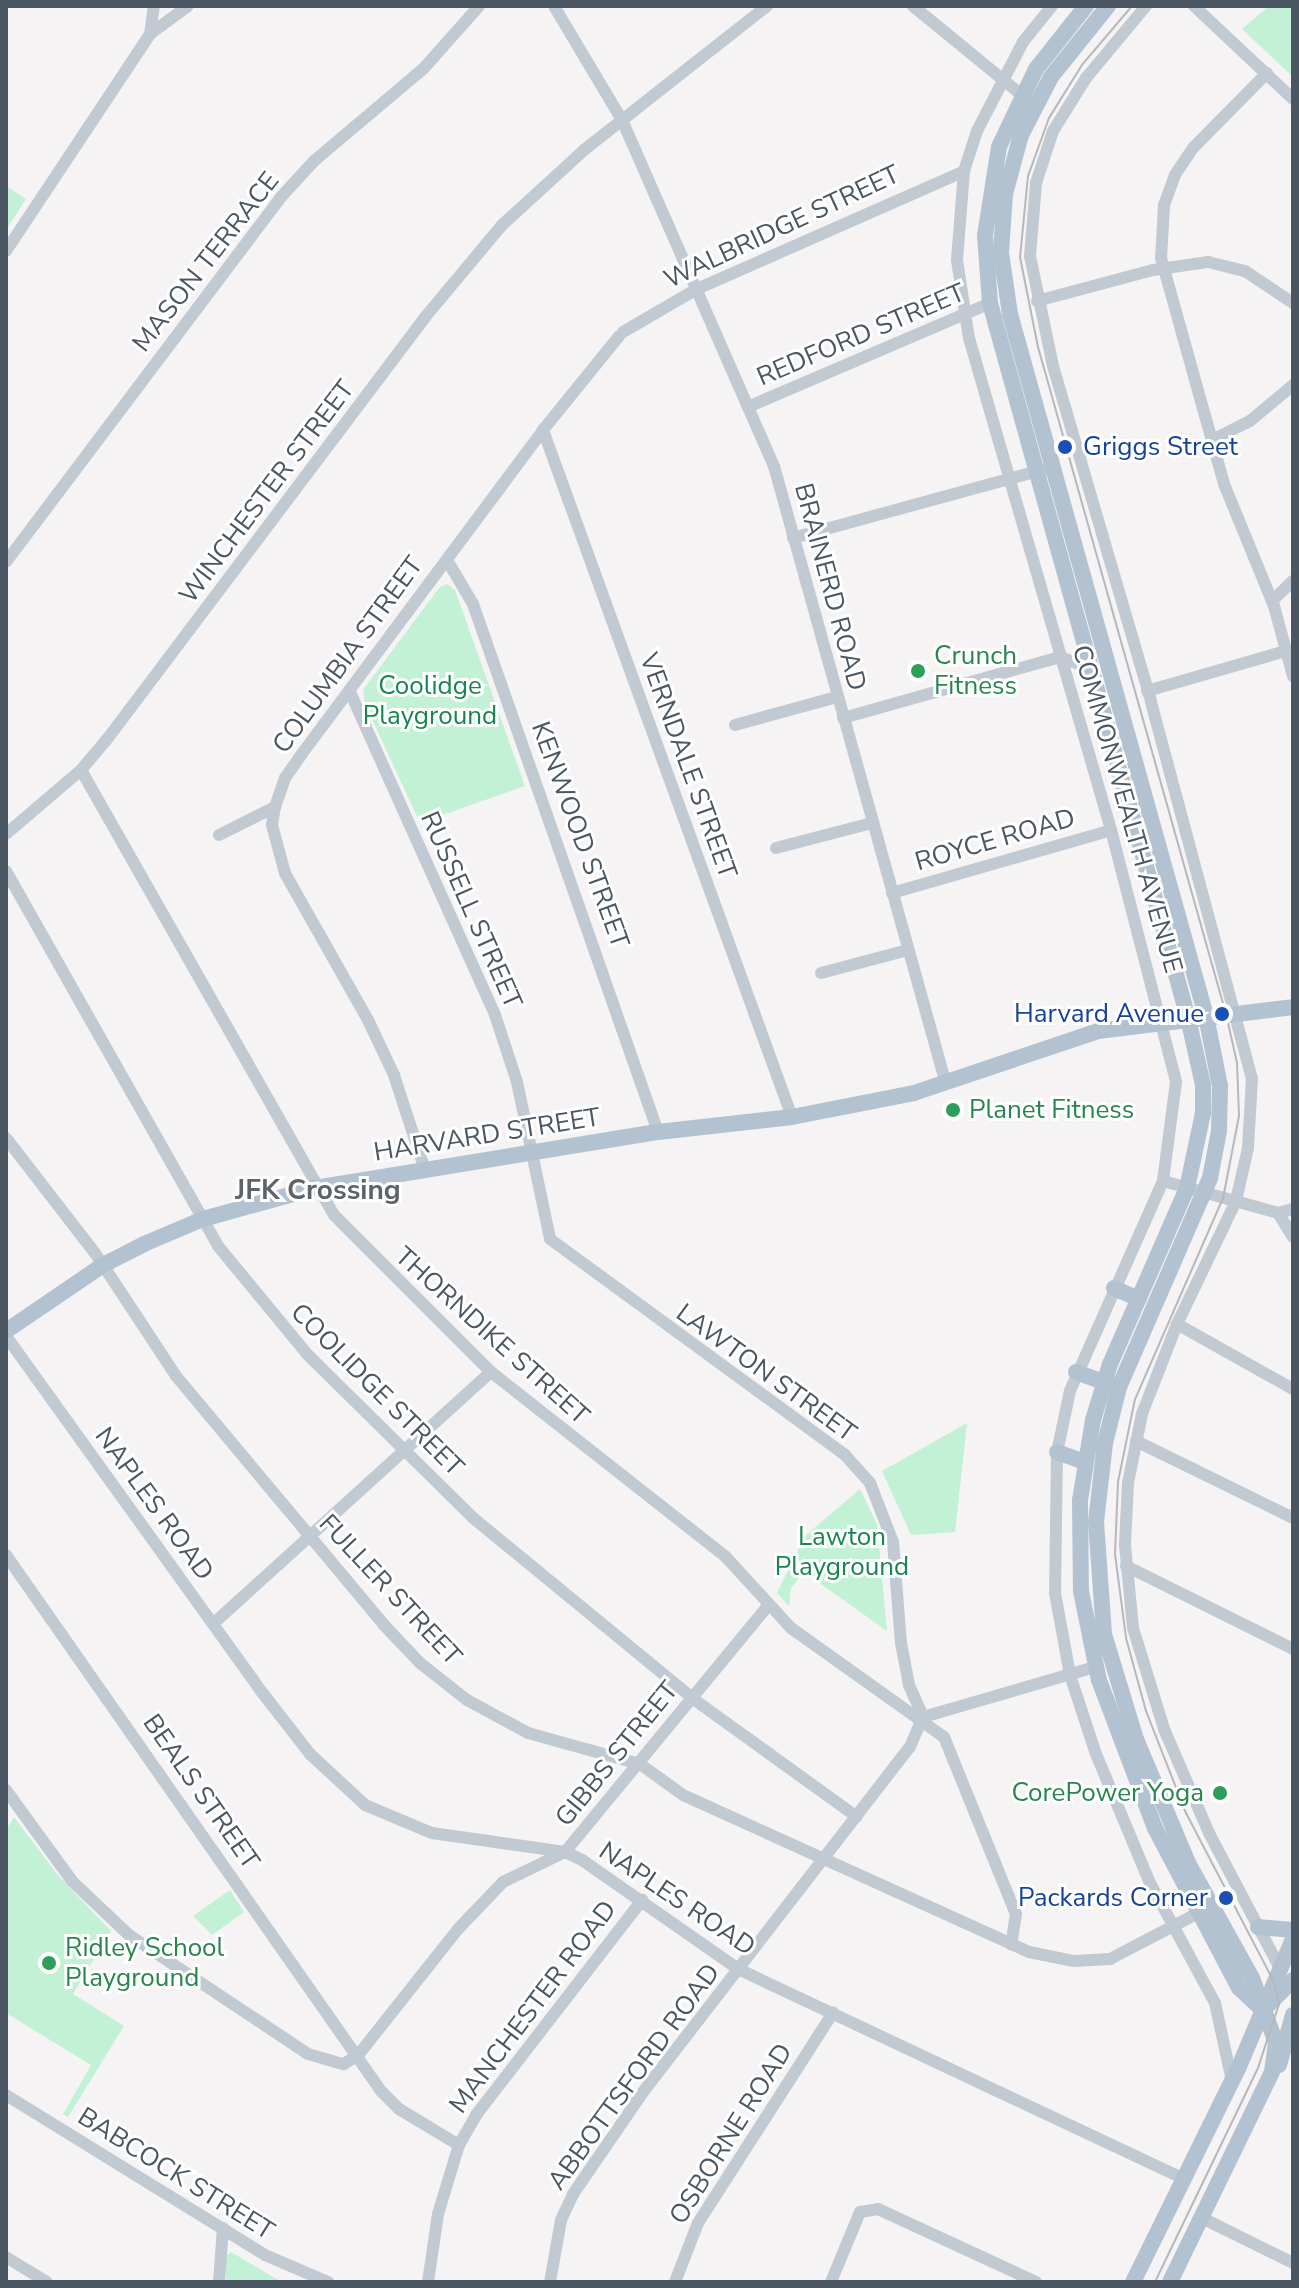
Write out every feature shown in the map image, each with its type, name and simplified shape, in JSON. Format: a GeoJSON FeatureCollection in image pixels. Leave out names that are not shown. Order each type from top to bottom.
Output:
{"type":"FeatureCollection","features":[{"type":"Feature","properties":{"kind":"main road","name":"COMMONWEALTH AVENUE"},"geometry":{"type":"LineString","coordinates":[[1086,6],[1050,48],[991,176],[985,235],[990,303],[1045,469],[1206,1016],[1221,1100],[1217,1147],[1205,1193],[1112,1385],[1097,1501],[1096,1567],[1104,1634],[1136,1739],[1169,1821],[1252,1978],[1276,2051],[1258,2101],[1170,2282]]}},
{"type":"Feature","properties":{"kind":"main road","name":"COMMONWEALTH AVENUE"},"geometry":{"type":"LineString","coordinates":[[1108,6],[1028,100],[1009,175],[1001,253],[1010,314],[1091,668],[1188,1018],[1203,1085],[1203,1113],[1187,1188],[1139,1299],[1085,1462],[1080,1568],[1095,1667],[1138,1787],[1196,1914],[1239,1988],[1263,2010]]}},
{"type":"Feature","properties":{"kind":"main road"},"geometry":{"type":"LineString","coordinates":[[946,1084],[1076,1038],[1163,1020],[1293,1007]]}},
{"type":"Feature","properties":{"kind":"main road","name":"HARVARD STREET"},"geometry":{"type":"LineString","coordinates":[[6,1334],[103,1265],[203,1219],[315,1188],[424,1167],[658,1132],[792,1117],[946,1084]]}},
{"type":"Feature","properties":{"kind":"main road"},"geometry":{"type":"LineString","coordinates":[[1114,1288],[1139,1299]]}},
{"type":"Feature","properties":{"kind":"main road"},"geometry":{"type":"LineString","coordinates":[[1076,1372],[1112,1385]]}},
{"type":"Feature","properties":{"kind":"main road"},"geometry":{"type":"LineString","coordinates":[[1057,1452],[1085,1462]]}},
{"type":"Feature","properties":{"kind":"main road"},"geometry":{"type":"LineString","coordinates":[[1258,1927],[1293,1930]]}},
{"type":"Feature","properties":{"kind":"main road"},"geometry":{"type":"LineString","coordinates":[[1133,2282],[1232,2081],[1263,2010],[1287,1974],[1293,1939]]}},
{"type":"Feature","properties":{"kind":"main road"},"geometry":{"type":"LineString","coordinates":[[1258,2101],[1277,2072],[1293,2015]]}},
{"type":"Feature","properties":{"kind":"street"},"geometry":{"type":"LineString","coordinates":[[150,34],[154,6]]}},
{"type":"Feature","properties":{"kind":"street"},"geometry":{"type":"LineString","coordinates":[[6,251],[150,34],[188,6]]}},
{"type":"Feature","properties":{"kind":"street","name":"BRAINERD ROAD"},"geometry":{"type":"LineString","coordinates":[[554,6],[622,120],[750,406],[793,538],[946,1084]]}},
{"type":"Feature","properties":{"kind":"street","name":"WINCHESTER STREET"},"geometry":{"type":"LineString","coordinates":[[6,834],[81,770],[456,277],[559,173],[767,6]]}},
{"type":"Feature","properties":{"kind":"street"},"geometry":{"type":"LineString","coordinates":[[913,6],[999,81],[1028,100]]}},
{"type":"Feature","properties":{"kind":"street","name":"COMMONWEALTH AVENUE"},"geometry":{"type":"LineString","coordinates":[[1052,6],[999,81],[964,171],[957,260],[963,313],[1111,830],[1163,1020],[1176,1082],[1163,1181],[1076,1372],[1057,1452],[1053,1569],[1070,1675],[1113,1798],[1173,1927],[1215,2003],[1232,2081]]}},
{"type":"Feature","properties":{"kind":"street","name":"COMMONWEALTH AVENUE"},"geometry":{"type":"LineString","coordinates":[[1146,6],[1067,104],[1043,157],[1030,222],[1037,301],[1237,1013],[1252,1078],[1252,1109],[1236,1201],[1150,1388],[1136,1441],[1126,1503],[1126,1566],[1135,1637],[1164,1729],[1209,1833],[1258,1927],[1287,1974]]}},
{"type":"Feature","properties":{"kind":"street"},"geometry":{"type":"LineString","coordinates":[[1194,6],[1293,99]]}},
{"type":"Feature","properties":{"kind":"street","name":"MASON TERRACE"},"geometry":{"type":"LineString","coordinates":[[6,562],[281,197],[314,161],[424,68],[475,11]]}},
{"type":"Feature","properties":{"kind":"street"},"geometry":{"type":"LineString","coordinates":[[1267,73],[1193,148],[1175,175],[1161,227],[1163,267],[1212,440],[1234,514],[1272,601],[1293,676]]}},
{"type":"Feature","properties":{"kind":"street","name":"WALBRIDGE STREET"},"geometry":{"type":"LineString","coordinates":[[621,334],[697,289],[964,171]]}},
{"type":"Feature","properties":{"kind":"street"},"geometry":{"type":"LineString","coordinates":[[1037,301],[1163,267],[1208,262],[1229,265],[1293,303]]}},
{"type":"Feature","properties":{"kind":"street","name":"REDFORD STREET"},"geometry":{"type":"LineString","coordinates":[[750,406],[990,303]]}},
{"type":"Feature","properties":{"kind":"street","name":"COLUMBIA STREET"},"geometry":{"type":"LineString","coordinates":[[424,1167],[394,1075],[368,1020],[285,873],[272,825],[275,807],[285,778],[543,430],[621,334]]}},
{"type":"Feature","properties":{"kind":"street"},"geometry":{"type":"LineString","coordinates":[[1212,440],[1276,403],[1293,385]]}},
{"type":"Feature","properties":{"kind":"street","name":"VERNDALE STREET"},"geometry":{"type":"LineString","coordinates":[[543,430],[792,1117]]}},
{"type":"Feature","properties":{"kind":"street"},"geometry":{"type":"LineString","coordinates":[[793,538],[1045,469]]}},
{"type":"Feature","properties":{"kind":"street","name":"KENWOOD STREET"},"geometry":{"type":"LineString","coordinates":[[447,560],[473,604],[658,1132]]}},
{"type":"Feature","properties":{"kind":"street"},"geometry":{"type":"LineString","coordinates":[[1272,601],[1293,581]]}},
{"type":"Feature","properties":{"kind":"street"},"geometry":{"type":"LineString","coordinates":[[1147,691],[1286,651]]}},
{"type":"Feature","properties":{"kind":"street"},"geometry":{"type":"LineString","coordinates":[[843,718],[1060,657],[1091,668]]}},
{"type":"Feature","properties":{"kind":"street","name":"RUSSELL STREET"},"geometry":{"type":"LineString","coordinates":[[350,692],[495,1015],[533,1151]]}},
{"type":"Feature","properties":{"kind":"street"},"geometry":{"type":"LineString","coordinates":[[735,725],[837,697]]}},
{"type":"Feature","properties":{"kind":"street","name":"THORNDIKE STREET"},"geometry":{"type":"LineString","coordinates":[[81,770],[315,1188],[356,1242],[491,1372],[725,1556],[768,1606],[883,1696],[923,1717]]}},
{"type":"Feature","properties":{"kind":"street"},"geometry":{"type":"LineString","coordinates":[[219,835],[275,807]]}},
{"type":"Feature","properties":{"kind":"street"},"geometry":{"type":"LineString","coordinates":[[776,848],[872,823]]}},
{"type":"Feature","properties":{"kind":"street","name":"ROYCE ROAD"},"geometry":{"type":"LineString","coordinates":[[892,893],[1111,830]]}},
{"type":"Feature","properties":{"kind":"street","name":"COOLIDGE STREET"},"geometry":{"type":"LineString","coordinates":[[6,871],[203,1219],[279,1323],[472,1517],[692,1698],[857,1817]]}},
{"type":"Feature","properties":{"kind":"street"},"geometry":{"type":"LineString","coordinates":[[821,973],[908,950]]}},
{"type":"Feature","properties":{"kind":"street","name":"FULLER STREET"},"geometry":{"type":"LineString","coordinates":[[6,1138],[103,1265],[176,1376],[420,1663],[467,1700],[528,1733],[640,1764],[683,1795],[1011,1945],[1062,1960],[1098,1961],[1121,1956],[1196,1914]]}},
{"type":"Feature","properties":{"kind":"street","name":"LAWTON STREET"},"geometry":{"type":"LineString","coordinates":[[533,1151],[539,1207],[550,1239],[845,1455],[870,1483],[893,1542],[901,1643],[913,1697],[923,1717]]}},
{"type":"Feature","properties":{"kind":"street"},"geometry":{"type":"LineString","coordinates":[[1163,1181],[1278,1213],[1293,1209]]}},
{"type":"Feature","properties":{"kind":"street"},"geometry":{"type":"LineString","coordinates":[[1278,1213],[1293,1237]]}},
{"type":"Feature","properties":{"kind":"street"},"geometry":{"type":"LineString","coordinates":[[1177,1324],[1293,1389]]}},
{"type":"Feature","properties":{"kind":"street","name":"NAPLES ROAD"},"geometry":{"type":"LineString","coordinates":[[6,1334],[310,1754],[365,1805],[432,1833],[565,1852],[642,1900],[738,1969],[1184,2179]]}},
{"type":"Feature","properties":{"kind":"street"},"geometry":{"type":"LineString","coordinates":[[214,1623],[491,1372]]}},
{"type":"Feature","properties":{"kind":"street"},"geometry":{"type":"LineString","coordinates":[[1136,1441],[1293,1518]]}},
{"type":"Feature","properties":{"kind":"street","name":"BEALS STREET"},"geometry":{"type":"LineString","coordinates":[[6,1555],[399,2109],[459,2145]]}},
{"type":"Feature","properties":{"kind":"street"},"geometry":{"type":"LineString","coordinates":[[1126,1566],[1293,1649]]}},
{"type":"Feature","properties":{"kind":"street","name":"GIBBS STREET"},"geometry":{"type":"LineString","coordinates":[[359,2054],[480,1904],[503,1882],[565,1852],[768,1606]]}},
{"type":"Feature","properties":{"kind":"street"},"geometry":{"type":"LineString","coordinates":[[923,1717],[1095,1667]]}},
{"type":"Feature","properties":{"kind":"street"},"geometry":{"type":"LineString","coordinates":[[923,1717],[944,1737],[958,1763],[1016,1914],[1011,1945]]}},
{"type":"Feature","properties":{"kind":"street","name":"ABBOTTSFORD ROAD"},"geometry":{"type":"LineString","coordinates":[[550,2282],[561,2220],[573,2194],[738,1969],[910,1747],[923,1717]]}},
{"type":"Feature","properties":{"kind":"street"},"geometry":{"type":"LineString","coordinates":[[6,1790],[72,1881],[164,1963],[308,2054],[344,2064],[359,2054]]}},
{"type":"Feature","properties":{"kind":"street","name":"MANCHESTER ROAD"},"geometry":{"type":"LineString","coordinates":[[428,2282],[438,2214],[459,2145],[476,2115],[642,1900]]}},
{"type":"Feature","properties":{"kind":"street","name":"OSBORNE ROAD"},"geometry":{"type":"LineString","coordinates":[[675,2282],[698,2223],[833,2013]]}},
{"type":"Feature","properties":{"kind":"street","name":"BABCOCK STREET"},"geometry":{"type":"LineString","coordinates":[[6,2095],[297,2277],[328,2282]]}},
{"type":"Feature","properties":{"kind":"street"},"geometry":{"type":"LineString","coordinates":[[831,2282],[860,2212],[878,2209],[1036,2282]]}},
{"type":"Feature","properties":{"kind":"street"},"geometry":{"type":"LineString","coordinates":[[1202,2218],[1293,2263]]}},
{"type":"Feature","properties":{"kind":"street"},"geometry":{"type":"LineString","coordinates":[[219,2282],[223,2228]]}},
{"type":"Feature","properties":{"kind":"street"},"geometry":{"type":"LineString","coordinates":[[6,2257],[47,2282]]}},
{"type":"Feature","properties":{"kind":"green space"},"geometry":{"type":"Polygon","coordinates":[[[1269,6],[1293,6],[1293,77],[1242,29],[1269,6]]]}},
{"type":"Feature","properties":{"kind":"green space"},"geometry":{"type":"Polygon","coordinates":[[[6,186],[26,199],[6,230],[6,186]]]}},
{"type":"Feature","properties":{"kind":"green space","name":"Coolidge Playground"},"geometry":{"type":"Polygon","coordinates":[[[447,584],[455,590],[525,786],[420,823],[365,704],[363,690],[439,588],[447,584]]]}},
{"type":"Feature","properties":{"kind":"green space","name":"Lawton Playground"},"geometry":{"type":"Polygon","coordinates":[[[967,1423],[955,1532],[911,1535],[882,1471],[967,1423]]]}},
{"type":"Feature","properties":{"kind":"green space","name":"Lawton Playground"},"geometry":{"type":"Polygon","coordinates":[[[860,1489],[877,1524],[887,1631],[804,1572],[791,1588],[789,1606],[777,1593],[805,1536],[860,1489]]]}},
{"type":"Feature","properties":{"kind":"green space","name":"Ridley School Playground"},"geometry":{"type":"Polygon","coordinates":[[[14,1817],[57,1874],[111,1931],[73,1994],[124,2026],[68,2117],[63,2114],[91,2065],[6,2013],[6,1830],[14,1817]]]}},
{"type":"Feature","properties":{"kind":"green space"},"geometry":{"type":"Polygon","coordinates":[[[230,1890],[244,1912],[212,1935],[193,1916],[230,1890]]]}},
{"type":"Feature","properties":{"kind":"green space"},"geometry":{"type":"Polygon","coordinates":[[[231,2252],[280,2282],[226,2282],[226,2256],[231,2252]]]}},
{"type":"Feature","properties":{"kind":"tram line"},"geometry":{"type":"LineString","coordinates":[[1132,6],[1082,65],[1049,118],[1028,176],[1020,257],[1038,347],[1226,1014],[1237,1063],[1239,1116],[1223,1198],[1135,1399],[1118,1482],[1115,1554],[1126,1638],[1146,1711],[1186,1813],[1274,1982],[1279,2004],[1258,2068],[1155,2282]]}},
{"type":"Feature","properties":{"kind":"place","name":"Griggs Street"},"geometry":{"type":"Point","coordinates":[1065,447]}},
{"type":"Feature","properties":{"kind":"place","name":"Crunch Fitness"},"geometry":{"type":"Point","coordinates":[918,671]}},
{"type":"Feature","properties":{"kind":"place","name":"Harvard Avenue"},"geometry":{"type":"Point","coordinates":[1222,1014]}},
{"type":"Feature","properties":{"kind":"place","name":"Planet Fitness"},"geometry":{"type":"Point","coordinates":[953,1110]}},
{"type":"Feature","properties":{"kind":"place","name":"CorePower Yoga"},"geometry":{"type":"Point","coordinates":[1220,1793]}},
{"type":"Feature","properties":{"kind":"place","name":"Packards Corner"},"geometry":{"type":"Point","coordinates":[1226,1898]}},
{"type":"Feature","properties":{"kind":"place","name":"Ridley School Playground"},"geometry":{"type":"Point","coordinates":[49,1963]}},
{"type":"Feature","properties":{"kind":"district","name":"JFK Crossing"},"geometry":{"type":"Point","coordinates":[318,1190]}}]}
